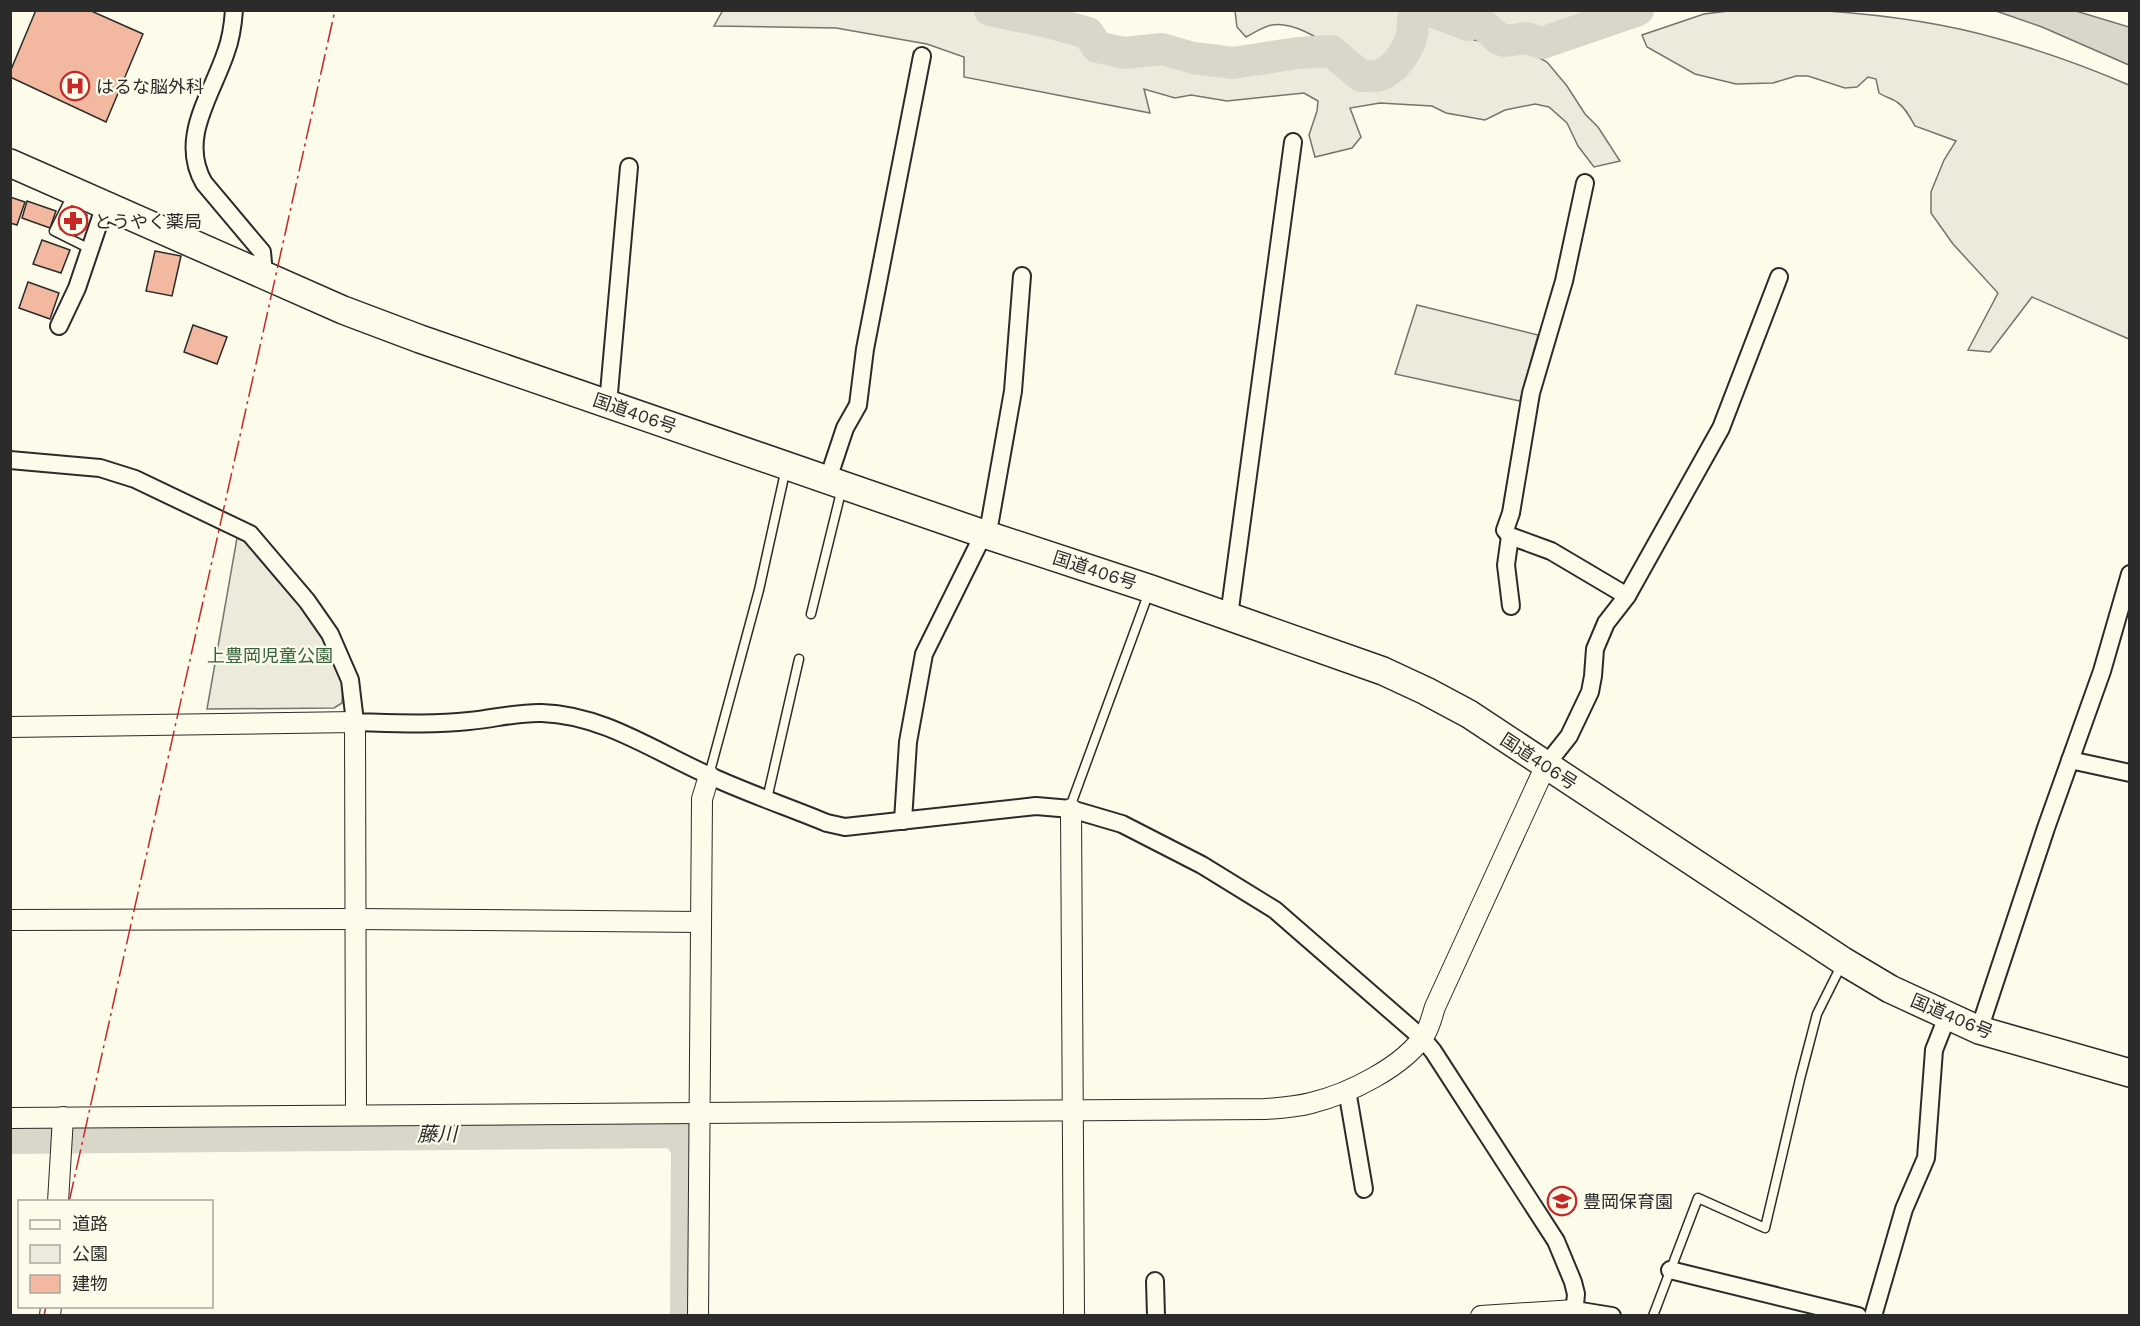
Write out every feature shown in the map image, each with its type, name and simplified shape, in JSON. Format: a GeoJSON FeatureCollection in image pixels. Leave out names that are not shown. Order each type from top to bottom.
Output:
{"type":"FeatureCollection","features":[{"type":"Feature","properties":{"kind":"highway","name":"国道406号"},"geometry":{"type":"LineString","coordinates":[[10,163],[343,310],[420,339],[984,534],[1151,589],[1383,671],[1426,690],[1469,714],[1843,961],[1890,989],[1979,1030],[2130,1073]]}},
{"type":"Feature","properties":{"kind":"street"},"geometry":{"type":"LineString","coordinates":[[234,10],[227,51],[200,115],[194,155],[204,183],[262,252],[261,273]]}},
{"type":"Feature","properties":{"kind":"street"},"geometry":{"type":"LineString","coordinates":[[835,482],[846,428],[858,405],[865,349],[922,56]]}},
{"type":"Feature","properties":{"kind":"street"},"geometry":{"type":"LineString","coordinates":[[1229,616],[1293,142]]}},
{"type":"Feature","properties":{"kind":"street"},"geometry":{"type":"LineString","coordinates":[[608,404],[629,167]]}},
{"type":"Feature","properties":{"kind":"street"},"geometry":{"type":"LineString","coordinates":[[1585,183],[1564,281],[1531,393],[1511,513],[1505,530],[1510,536],[1551,551],[1627,596]]}},
{"type":"Feature","properties":{"kind":"street"},"geometry":{"type":"LineString","coordinates":[[59,326],[77,288],[105,205]]}},
{"type":"Feature","properties":{"kind":"street"},"geometry":{"type":"LineString","coordinates":[[903,821],[908,742],[924,654],[990,522],[1013,391],[1022,276]]}},
{"type":"Feature","properties":{"kind":"street"},"geometry":{"type":"LineString","coordinates":[[10,1118],[1265,1110],[1312,1103],[1347,1090],[1388,1067],[1415,1047],[1426,1032],[1435,1007],[1546,765],[1569,736],[1590,693],[1595,649],[1599,637],[1606,623],[1627,596],[1721,428],[1779,277]]}},
{"type":"Feature","properties":{"kind":"street"},"geometry":{"type":"LineString","coordinates":[[10,460],[100,468],[135,479],[250,534],[306,601],[330,634],[350,680],[355,722],[356,1115]]}},
{"type":"Feature","properties":{"kind":"street"},"geometry":{"type":"LineString","coordinates":[[1510,536],[1506,565],[1511,606]]}},
{"type":"Feature","properties":{"kind":"street"},"geometry":{"type":"LineString","coordinates":[[1979,1030],[2070,760],[2123,621],[2130,574]]}},
{"type":"Feature","properties":{"kind":"street"},"geometry":{"type":"LineString","coordinates":[[10,727],[355,722],[448,723],[543,713],[584,720],[618,730],[709,776],[827,823],[845,826],[1014,807],[1051,806],[1071,809],[1132,829],[1202,865],[1275,910],[1422,1038],[1433,1051],[1556,1241],[1573,1282],[1576,1294],[1576,1314]]}},
{"type":"Feature","properties":{"kind":"street"},"geometry":{"type":"LineString","coordinates":[[2070,760],[2130,772]]}},
{"type":"Feature","properties":{"kind":"street"},"geometry":{"type":"LineString","coordinates":[[698,1316],[702,798],[709,776]]}},
{"type":"Feature","properties":{"kind":"street"},"geometry":{"type":"LineString","coordinates":[[1071,809],[1074,1316]]}},
{"type":"Feature","properties":{"kind":"street"},"geometry":{"type":"LineString","coordinates":[[10,920],[356,919],[701,922]]}},
{"type":"Feature","properties":{"kind":"street"},"geometry":{"type":"LineString","coordinates":[[1874,1316],[1904,1209],[1926,1158],[1934,1050],[1947,1017]]}},
{"type":"Feature","properties":{"kind":"street"},"geometry":{"type":"LineString","coordinates":[[1347,1090],[1364,1189]]}},
{"type":"Feature","properties":{"kind":"street"},"geometry":{"type":"LineString","coordinates":[[58,1200],[63,1117]]}},
{"type":"Feature","properties":{"kind":"street"},"geometry":{"type":"LineString","coordinates":[[1670,1270],[1858,1316]]}},
{"type":"Feature","properties":{"kind":"street"},"geometry":{"type":"LineString","coordinates":[[1155,1281],[1156,1316]]}},
{"type":"Feature","properties":{"kind":"street"},"geometry":{"type":"LineString","coordinates":[[1481,1316],[1576,1314],[1612,1316]]}},
{"type":"Feature","properties":{"kind":"lane"},"geometry":{"type":"LineString","coordinates":[[74,191],[54,231],[90,249]]}},
{"type":"Feature","properties":{"kind":"lane"},"geometry":{"type":"LineString","coordinates":[[709,776],[759,590],[787,465]]}},
{"type":"Feature","properties":{"kind":"lane"},"geometry":{"type":"LineString","coordinates":[[811,614],[835,482]]}},
{"type":"Feature","properties":{"kind":"lane"},"geometry":{"type":"LineString","coordinates":[[1071,809],[1151,589]]}},
{"type":"Feature","properties":{"kind":"lane"},"geometry":{"type":"LineString","coordinates":[[767,799],[799,659]]}},
{"type":"Feature","properties":{"kind":"lane"},"geometry":{"type":"LineString","coordinates":[[1653,1316],[1698,1198],[1765,1228],[1817,1014],[1843,961]]}},
{"type":"Feature","properties":{"kind":"green space"},"geometry":{"type":"Polygon","coordinates":[[[723,10],[990,11],[1048,22],[1088,33],[1097,47],[1124,53],[1162,49],[1193,58],[1233,63],[1298,53],[1330,51],[1326,45],[1312,35],[1287,26],[1269,26],[1246,37],[1237,27],[1235,11],[1413,11],[1409,17],[1409,29],[1404,45],[1396,62],[1388,66],[1400,65],[1417,35],[1418,16],[1425,13],[1432,14],[1471,39],[1534,55],[1547,62],[1567,86],[1585,114],[1598,127],[1620,161],[1594,167],[1578,146],[1567,123],[1549,107],[1535,104],[1505,110],[1485,120],[1446,113],[1432,106],[1380,103],[1350,108],[1361,137],[1352,148],[1315,157],[1309,135],[1318,101],[1304,93],[1227,101],[1191,95],[1175,98],[1144,89],[1150,113],[964,77],[964,57],[927,44],[836,28],[714,26],[723,10]]]}},
{"type":"Feature","properties":{"kind":"green space"},"geometry":{"type":"Polygon","coordinates":[[[1736,10],[1827,11],[1914,20],[1978,33],[2048,54],[2129,85],[2129,339],[2032,297],[1990,352],[1968,350],[1998,293],[1953,244],[1931,213],[1931,192],[1944,160],[1956,141],[1915,126],[1900,104],[1879,93],[1876,79],[1868,77],[1857,87],[1845,88],[1808,76],[1796,76],[1773,83],[1736,84],[1695,74],[1647,47],[1642,35],[1704,14],[1736,10]]]}},
{"type":"Feature","properties":{"kind":"green space"},"geometry":{"type":"Polygon","coordinates":[[[1435,11],[1624,11],[1543,37],[1515,34],[1507,38],[1481,20],[1473,18],[1467,20],[1435,11]]]}},
{"type":"Feature","properties":{"kind":"green space"},"geometry":{"type":"Polygon","coordinates":[[[1417,305],[1538,335],[1520,401],[1395,374],[1417,305]]]}},
{"type":"Feature","properties":{"kind":"green space","name":"上豊岡児童公園"},"geometry":{"type":"Polygon","coordinates":[[[237,538],[244,541],[300,604],[322,635],[343,680],[342,703],[334,708],[207,709],[237,538]]]}},
{"type":"Feature","properties":{"kind":"shaded area"},"geometry":{"type":"Polygon","coordinates":[[[1996,11],[2076,11],[2129,27],[2129,65],[2042,27],[1996,11]]]}},
{"type":"Feature","properties":{"kind":"building"},"geometry":{"type":"Polygon","coordinates":[[[36,10],[89,10],[143,34],[106,122],[10,77],[10,72],[36,10]]]}},
{"type":"Feature","properties":{"kind":"building"},"geometry":{"type":"Polygon","coordinates":[[[10,197],[25,202],[17,225],[10,223],[10,197]]]}},
{"type":"Feature","properties":{"kind":"building"},"geometry":{"type":"Polygon","coordinates":[[[27,201],[56,211],[50,228],[22,218],[27,201]]]}},
{"type":"Feature","properties":{"kind":"building","name":"とうやく薬局"},"geometry":{"type":"Polygon","coordinates":[[[69,206],[87,215],[77,235],[59,227],[69,206]]]}},
{"type":"Feature","properties":{"kind":"building"},"geometry":{"type":"Polygon","coordinates":[[[42,240],[70,250],[61,273],[33,264],[42,240]]]}},
{"type":"Feature","properties":{"kind":"building"},"geometry":{"type":"Polygon","coordinates":[[[155,251],[181,256],[172,296],[146,291],[155,251]]]}},
{"type":"Feature","properties":{"kind":"building"},"geometry":{"type":"Polygon","coordinates":[[[28,282],[59,293],[50,319],[19,308],[28,282]]]}},
{"type":"Feature","properties":{"kind":"building"},"geometry":{"type":"Polygon","coordinates":[[[193,325],[227,337],[217,364],[184,352],[193,325]]]}},
{"type":"Feature","properties":{"kind":"waterway"},"geometry":{"type":"LineString","coordinates":[[990,10],[1088,33],[1097,47],[1124,53],[1162,49],[1193,58],[1233,63],[1298,53],[1331,51],[1361,76],[1378,76],[1391,69],[1405,52],[1413,30],[1413,17],[1422,10]]}},
{"type":"Feature","properties":{"kind":"waterway"},"geometry":{"type":"LineString","coordinates":[[1428,10],[1468,25],[1473,21],[1480,22],[1499,39],[1505,41],[1526,38],[1542,43],[1638,10]]}},
{"type":"Feature","properties":{"kind":"waterway","name":"藤川"},"geometry":{"type":"LineString","coordinates":[[10,1138],[675,1132],[687,1147],[686,1316]]}},
{"type":"Feature","properties":{"kind":"power"},"geometry":{"type":"LineString","coordinates":[[69,1200],[335,10]]}},
{"type":"Feature","properties":{"kind":"power"},"geometry":{"type":"LineString","coordinates":[[44,1316],[46,1308]]}},
{"type":"Feature","properties":{"kind":"place","name":"はるな脳外科"},"geometry":{"type":"Point","coordinates":[75,86]}},
{"type":"Feature","properties":{"kind":"place","name":"とうやく薬局"},"geometry":{"type":"Point","coordinates":[73,221]}},
{"type":"Feature","properties":{"kind":"place","name":"豊岡保育園"},"geometry":{"type":"Point","coordinates":[1562,1201]}}]}
